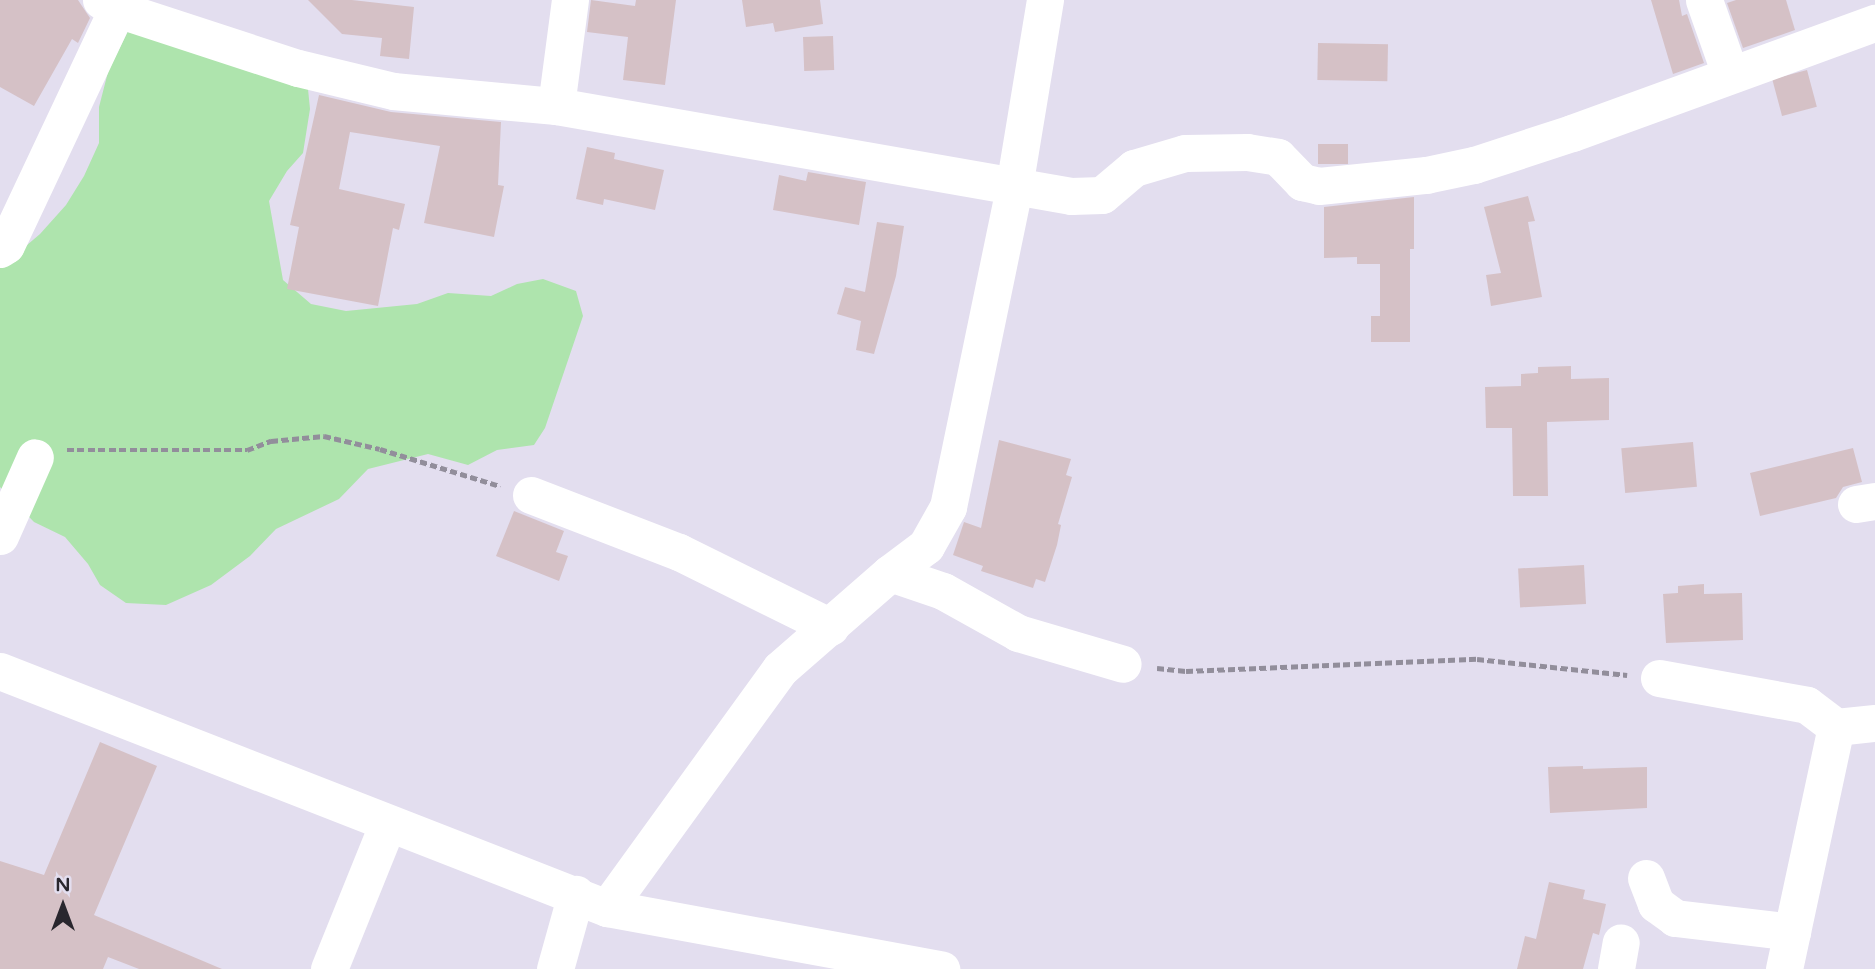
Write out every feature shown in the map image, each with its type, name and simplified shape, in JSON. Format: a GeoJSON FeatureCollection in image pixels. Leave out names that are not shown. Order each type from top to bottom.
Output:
{"type":"FeatureCollection","features":[{"type":"Feature","properties":{"kind":"street"},"geometry":{"type":"LineString","coordinates":[[556,106],[570,0]]}},
{"type":"Feature","properties":{"kind":"street"},"geometry":{"type":"LineString","coordinates":[[555,969],[591,901],[780,669],[890,573],[926,546],[948,507],[1014,187],[1045,0]]}},
{"type":"Feature","properties":{"kind":"street"},"geometry":{"type":"LineString","coordinates":[[1704,0],[1730,74]]}},
{"type":"Feature","properties":{"kind":"street"},"geometry":{"type":"LineString","coordinates":[[0,249],[6,245],[109,5],[298,68],[393,91],[556,106],[1071,196],[1102,195],[1134,168],[1185,153],[1247,152],[1278,158],[1302,182],[1319,186],[1426,176],[1474,165],[1560,137],[1875,23]]}},
{"type":"Feature","properties":{"kind":"street"},"geometry":{"type":"LineString","coordinates":[[0,536],[35,457]]}},
{"type":"Feature","properties":{"kind":"street"},"geometry":{"type":"LineString","coordinates":[[531,495],[679,552],[831,627]]}},
{"type":"Feature","properties":{"kind":"street"},"geometry":{"type":"LineString","coordinates":[[890,573],[943,591],[1018,633],[1123,664]]}},
{"type":"Feature","properties":{"kind":"street"},"geometry":{"type":"LineString","coordinates":[[0,670],[591,901],[941,969]]}},
{"type":"Feature","properties":{"kind":"street"},"geometry":{"type":"LineString","coordinates":[[1659,678],[1807,705],[1836,727],[1875,723]]}},
{"type":"Feature","properties":{"kind":"street"},"geometry":{"type":"LineString","coordinates":[[1784,969],[1836,727]]}},
{"type":"Feature","properties":{"kind":"street"},"geometry":{"type":"LineString","coordinates":[[330,969],[388,823]]}},
{"type":"Feature","properties":{"kind":"street"},"geometry":{"type":"LineString","coordinates":[[1646,878],[1656,904],[1675,918],[1792,932]]}},
{"type":"Feature","properties":{"kind":"path"},"geometry":{"type":"LineString","coordinates":[[35,457],[70,449],[247,450],[271,441],[324,436],[380,449],[531,495]]}},
{"type":"Feature","properties":{"kind":"path"},"geometry":{"type":"LineString","coordinates":[[1123,664],[1186,671],[1477,659],[1659,678]]}},
{"type":"Feature","properties":{"kind":"green space"},"geometry":{"type":"Polygon","coordinates":[[[128,31],[308,89],[310,109],[303,153],[287,171],[269,201],[283,280],[311,304],[346,311],[417,304],[448,293],[491,296],[517,284],[543,279],[576,291],[583,316],[545,428],[534,445],[497,450],[468,465],[428,454],[368,469],[339,499],[276,529],[250,556],[211,585],[166,605],[126,603],[100,585],[88,564],[65,537],[34,522],[0,487],[0,268],[40,234],[66,205],[84,176],[99,143],[99,107],[108,72],[128,31]]]}},
{"type":"Feature","properties":{"kind":"building"},"geometry":{"type":"Polygon","coordinates":[[[0,0],[78,0],[90,18],[78,43],[72,39],[34,106],[0,87],[0,0]]]}},
{"type":"Feature","properties":{"kind":"building"},"geometry":{"type":"Polygon","coordinates":[[[308,0],[352,0],[414,7],[409,59],[380,56],[382,38],[342,34],[308,0]]]}},
{"type":"Feature","properties":{"kind":"building"},"geometry":{"type":"Polygon","coordinates":[[[591,0],[635,6],[636,0],[676,0],[665,85],[623,80],[628,37],[587,32],[591,0]]]}},
{"type":"Feature","properties":{"kind":"building"},"geometry":{"type":"Polygon","coordinates":[[[742,0],[820,0],[823,24],[775,32],[773,23],[746,27],[742,0]]]}},
{"type":"Feature","properties":{"kind":"building"},"geometry":{"type":"Polygon","coordinates":[[[1651,0],[1679,0],[1682,16],[1687,14],[1704,63],[1673,74],[1651,0]]]}},
{"type":"Feature","properties":{"kind":"building"},"geometry":{"type":"Polygon","coordinates":[[[1736,0],[1786,0],[1795,30],[1743,48],[1727,3],[1736,0]]]}},
{"type":"Feature","properties":{"kind":"building"},"geometry":{"type":"Polygon","coordinates":[[[833,36],[834,70],[804,71],[803,37],[833,36]]]}},
{"type":"Feature","properties":{"kind":"building"},"geometry":{"type":"Polygon","coordinates":[[[1318,43],[1388,44],[1387,81],[1317,80],[1318,43]]]}},
{"type":"Feature","properties":{"kind":"building"},"geometry":{"type":"Polygon","coordinates":[[[1807,70],[1817,107],[1782,116],[1772,79],[1807,70]]]}},
{"type":"Feature","properties":{"kind":"building"},"geometry":{"type":"Polygon","coordinates":[[[319,95],[391,112],[501,122],[498,185],[504,186],[494,237],[424,223],[440,146],[350,132],[339,189],[405,204],[399,230],[393,228],[378,306],[287,289],[299,227],[290,225],[319,95]]]}},
{"type":"Feature","properties":{"kind":"building"},"geometry":{"type":"Polygon","coordinates":[[[1318,144],[1348,144],[1348,164],[1318,164],[1318,144]]]}},
{"type":"Feature","properties":{"kind":"building"},"geometry":{"type":"Polygon","coordinates":[[[587,147],[615,153],[614,159],[664,170],[655,210],[604,199],[603,205],[576,199],[587,147]]]}},
{"type":"Feature","properties":{"kind":"building"},"geometry":{"type":"Polygon","coordinates":[[[808,172],[866,182],[859,225],[773,210],[779,175],[806,181],[808,172]]]}},
{"type":"Feature","properties":{"kind":"building"},"geometry":{"type":"Polygon","coordinates":[[[1528,196],[1535,221],[1528,222],[1542,297],[1491,306],[1486,275],[1501,273],[1484,207],[1528,196]]]}},
{"type":"Feature","properties":{"kind":"building"},"geometry":{"type":"Polygon","coordinates":[[[1414,197],[1414,249],[1410,249],[1410,342],[1371,342],[1371,316],[1380,316],[1380,264],[1357,264],[1357,257],[1324,258],[1324,207],[1414,197]]]}},
{"type":"Feature","properties":{"kind":"building"},"geometry":{"type":"Polygon","coordinates":[[[877,222],[904,226],[896,276],[874,354],[856,350],[861,321],[837,314],[845,287],[865,292],[877,222]]]}},
{"type":"Feature","properties":{"kind":"building"},"geometry":{"type":"Polygon","coordinates":[[[1571,366],[1571,379],[1609,378],[1609,420],[1547,422],[1548,496],[1513,496],[1512,428],[1486,428],[1485,387],[1521,386],[1521,374],[1538,373],[1538,367],[1571,366]]]}},
{"type":"Feature","properties":{"kind":"building"},"geometry":{"type":"Polygon","coordinates":[[[999,440],[1071,459],[1066,475],[1072,477],[1058,524],[1061,525],[1057,545],[1045,582],[1036,579],[1033,588],[981,571],[983,566],[953,555],[964,522],[981,528],[999,440]]]}},
{"type":"Feature","properties":{"kind":"building"},"geometry":{"type":"Polygon","coordinates":[[[1693,442],[1697,487],[1625,493],[1621,448],[1693,442]]]}},
{"type":"Feature","properties":{"kind":"building"},"geometry":{"type":"Polygon","coordinates":[[[1853,448],[1862,482],[1843,487],[1836,498],[1760,516],[1750,473],[1853,448]]]}},
{"type":"Feature","properties":{"kind":"building"},"geometry":{"type":"Polygon","coordinates":[[[514,511],[564,531],[556,552],[568,556],[559,581],[496,556],[514,511]]]}},
{"type":"Feature","properties":{"kind":"building"},"geometry":{"type":"Polygon","coordinates":[[[1584,565],[1586,604],[1520,607],[1518,568],[1584,565]]]}},
{"type":"Feature","properties":{"kind":"building"},"geometry":{"type":"Polygon","coordinates":[[[1704,584],[1704,594],[1742,593],[1743,640],[1666,643],[1663,594],[1678,593],[1678,586],[1704,584]]]}},
{"type":"Feature","properties":{"kind":"building"},"geometry":{"type":"Polygon","coordinates":[[[100,742],[157,766],[94,915],[222,969],[139,969],[108,957],[103,969],[0,969],[0,861],[44,875],[100,742]]]}},
{"type":"Feature","properties":{"kind":"building"},"geometry":{"type":"Polygon","coordinates":[[[1583,766],[1583,769],[1647,767],[1647,808],[1550,813],[1548,767],[1583,766]]]}},
{"type":"Feature","properties":{"kind":"building"},"geometry":{"type":"Polygon","coordinates":[[[1549,882],[1585,890],[1583,899],[1606,904],[1599,935],[1593,933],[1583,969],[1517,969],[1525,936],[1536,939],[1549,882]]]}}]}
